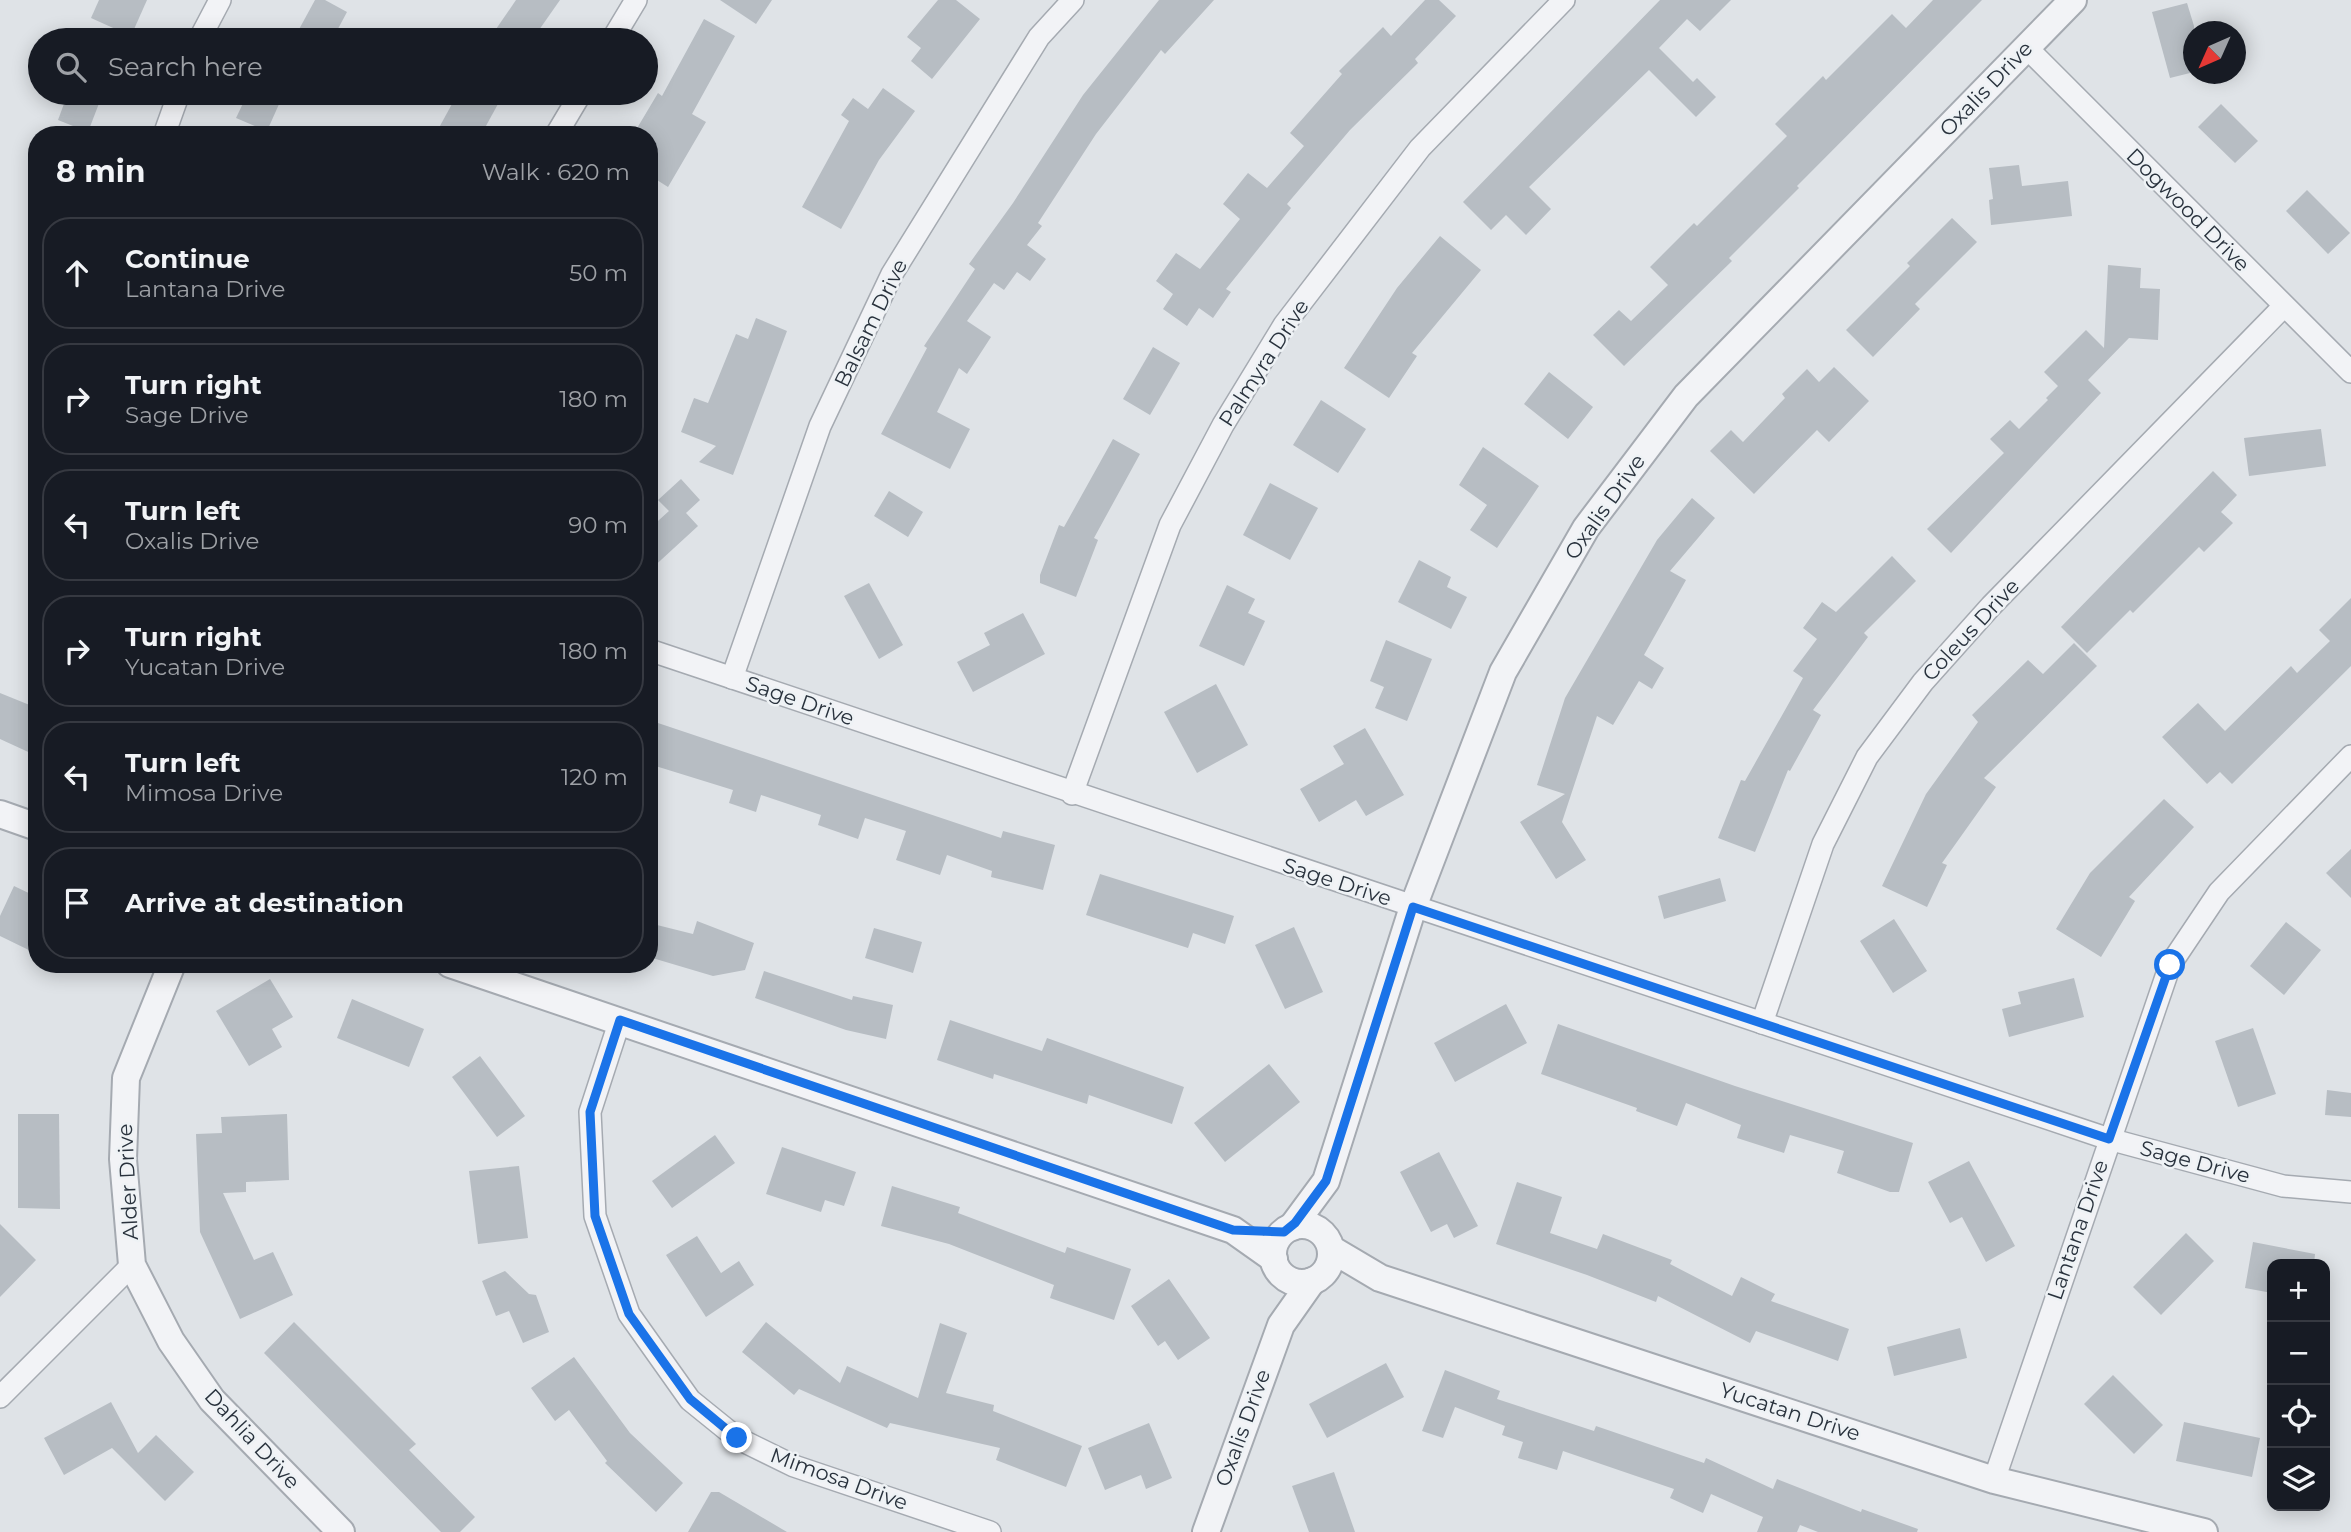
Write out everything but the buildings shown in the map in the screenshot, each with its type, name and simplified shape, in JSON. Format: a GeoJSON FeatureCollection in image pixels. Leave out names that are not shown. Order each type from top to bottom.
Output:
{"type":"FeatureCollection","features":[{"type":"Feature","properties":{"kind":"street"},"geometry":{"type":"LineString","coordinates":[[205,28],[220,0]]}},
{"type":"Feature","properties":{"kind":"street"},"geometry":{"type":"LineString","coordinates":[[619,28],[636,0]]}},
{"type":"Feature","properties":{"kind":"street","name":"Balsam Drive"},"geometry":{"type":"LineString","coordinates":[[732,678],[820,426],[892,274],[1039,37],[1073,0]]}},
{"type":"Feature","properties":{"kind":"street","name":"Palmyra Drive"},"geometry":{"type":"LineString","coordinates":[[1072,794],[1170,525],[1223,425],[1284,325],[1420,148],[1564,0]]}},
{"type":"Feature","properties":{"kind":"street","name":"Oxalis Drive"},"geometry":{"type":"LineString","coordinates":[[1329,1245],[1326,1181],[1413,907],[1503,672],[1586,528],[1686,396],[2073,0]]}},
{"type":"Feature","properties":{"kind":"street","name":"Dogwood Drive"},"geometry":{"type":"LineString","coordinates":[[2026,47],[2351,372]]}},
{"type":"Feature","properties":{"kind":"street"},"geometry":{"type":"LineString","coordinates":[[167,126],[175,105]]}},
{"type":"Feature","properties":{"kind":"street"},"geometry":{"type":"LineString","coordinates":[[561,126],[574,105]]}},
{"type":"Feature","properties":{"kind":"street","name":"Coleus Drive"},"geometry":{"type":"LineString","coordinates":[[1762,1023],[1823,844],[1875,746],[1923,682],[1991,607],[2284,306]]}},
{"type":"Feature","properties":{"kind":"street","name":"Sage Drive"},"geometry":{"type":"LineString","coordinates":[[658,653],[1072,794],[2109,1139],[2283,1186],[2351,1192]]}},
{"type":"Feature","properties":{"kind":"street","name":"Lantana Drive"},"geometry":{"type":"LineString","coordinates":[[1994,1479],[2170,965],[2219,892],[2351,756]]}},
{"type":"Feature","properties":{"kind":"street"},"geometry":{"type":"LineString","coordinates":[[0,814],[28,824]]}},
{"type":"Feature","properties":{"kind":"street","name":"Alder Drive"},"geometry":{"type":"LineString","coordinates":[[0,1397],[132,1265],[123,1159],[126,1078],[168,973]]}},
{"type":"Feature","properties":{"kind":"street"},"geometry":{"type":"LineString","coordinates":[[477,973],[1233,1230],[1312,1227],[1329,1245],[1327,1269],[1317,1279],[1302,1283],[1233,1230]]}},
{"type":"Feature","properties":{"kind":"street","name":"Mimosa Drive"},"geometry":{"type":"LineString","coordinates":[[620,1020],[590,1112],[595,1216],[629,1314],[690,1399],[737,1438],[794,1466],[990,1532]]}},
{"type":"Feature","properties":{"kind":"street","name":"Oxalis Drive"},"geometry":{"type":"LineString","coordinates":[[1288,1229],[1326,1181]]}},
{"type":"Feature","properties":{"kind":"street"},"geometry":{"type":"LineString","coordinates":[[1278,1267],[1277,1239],[1288,1229]]}},
{"type":"Feature","properties":{"kind":"street","name":"Yucatan Drive"},"geometry":{"type":"LineString","coordinates":[[1329,1245],[1380,1278],[1994,1479],[2204,1532]]}},
{"type":"Feature","properties":{"kind":"street","name":"Dahlia Drive"},"geometry":{"type":"LineString","coordinates":[[132,1265],[171,1341],[212,1400],[341,1532]]}},
{"type":"Feature","properties":{"kind":"street","name":"Oxalis Drive"},"geometry":{"type":"LineString","coordinates":[[1278,1267],[1281,1325]]}},
{"type":"Feature","properties":{"kind":"street","name":"Yucatan Drive"},"geometry":{"type":"LineString","coordinates":[[1317,1279],[1380,1278]]}},
{"type":"Feature","properties":{"kind":"street","name":"Oxalis Drive"},"geometry":{"type":"LineString","coordinates":[[1206,1532],[1281,1325],[1317,1279]]}},
{"type":"Feature","properties":{"kind":"route"},"geometry":{"type":"LineString","coordinates":[[737,1438],[690,1399],[629,1314],[595,1216],[590,1112],[620,1020],[1233,1230],[1284,1232],[1293,1227],[1326,1181],[1413,907],[2109,1139],[2170,965]]}}]}
